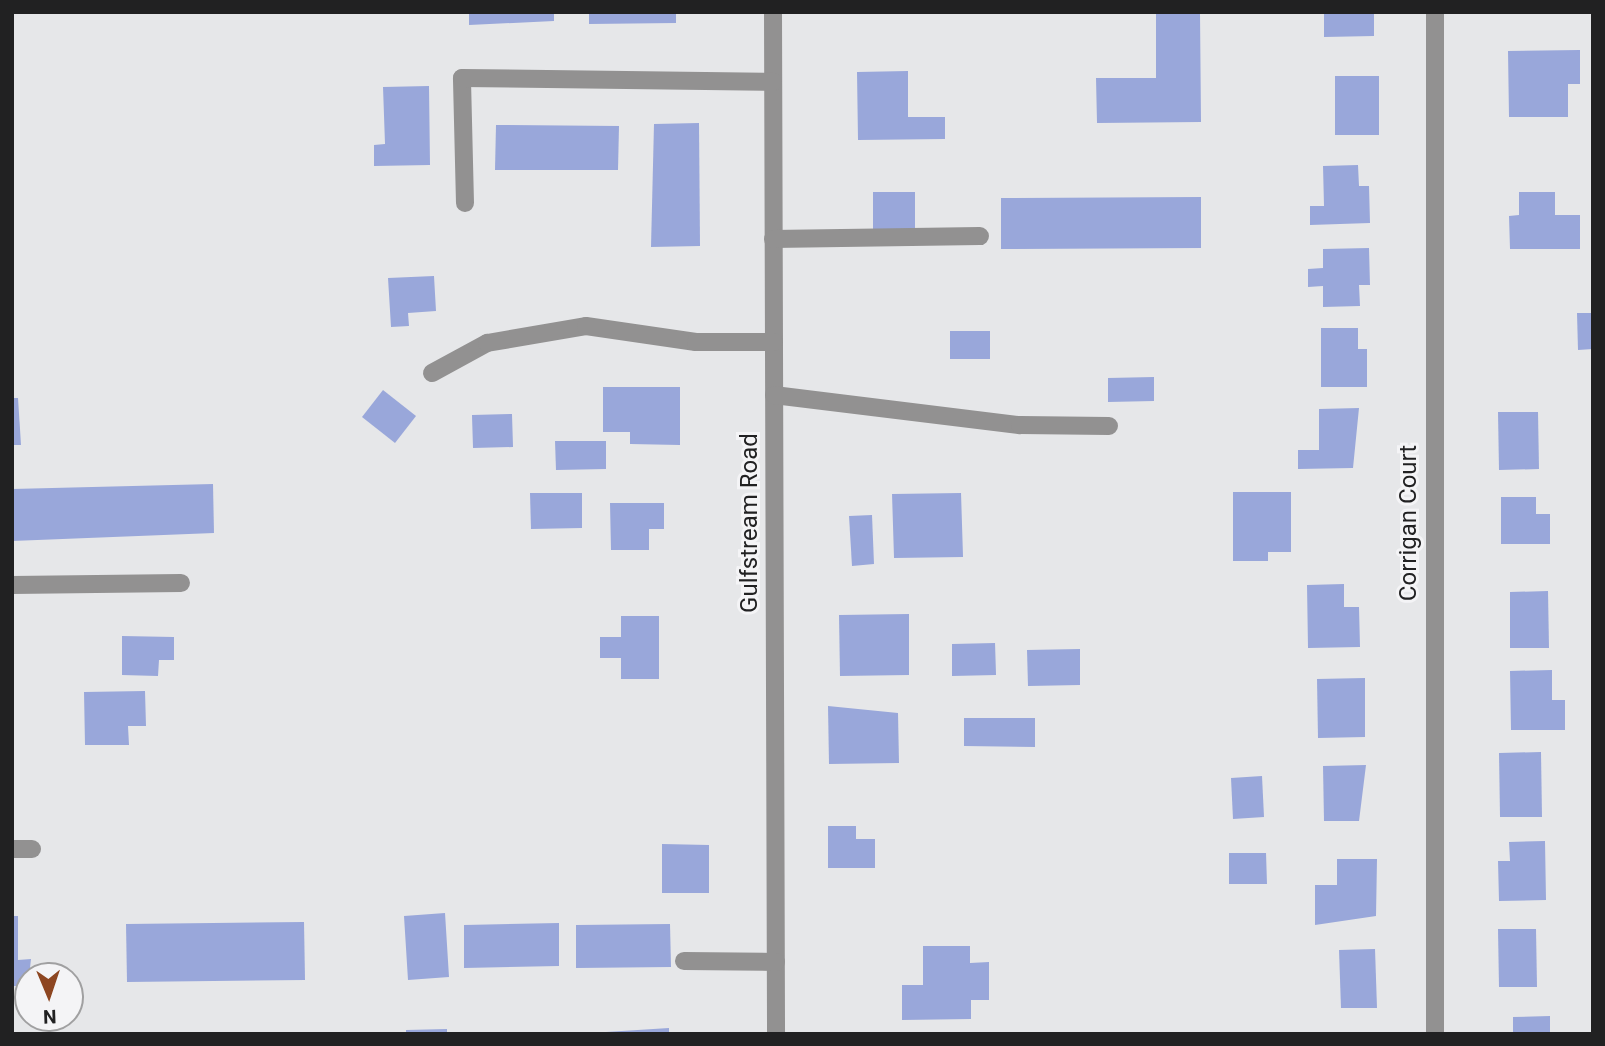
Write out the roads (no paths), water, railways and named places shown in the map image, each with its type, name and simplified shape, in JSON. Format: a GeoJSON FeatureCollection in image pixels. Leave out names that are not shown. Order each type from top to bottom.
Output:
{"type":"FeatureCollection","features":[{"type":"Feature","properties":{"kind":"street","name":"Gulfstream Road"},"geometry":{"type":"LineString","coordinates":[[773,12],[776,1034]]}},
{"type":"Feature","properties":{"kind":"street","name":"Corrigan Court"},"geometry":{"type":"LineString","coordinates":[[1435,12],[1435,1034]]}},
{"type":"Feature","properties":{"kind":"street"},"geometry":{"type":"LineString","coordinates":[[465,203],[462,78],[773,82]]}},
{"type":"Feature","properties":{"kind":"street"},"geometry":{"type":"LineString","coordinates":[[774,239],[980,236]]}},
{"type":"Feature","properties":{"kind":"street"},"geometry":{"type":"LineString","coordinates":[[432,373],[487,343],[586,326],[696,342],[774,342]]}},
{"type":"Feature","properties":{"kind":"street"},"geometry":{"type":"LineString","coordinates":[[774,395],[1020,425],[1109,426]]}},
{"type":"Feature","properties":{"kind":"street"},"geometry":{"type":"LineString","coordinates":[[12,585],[181,583]]}},
{"type":"Feature","properties":{"kind":"street"},"geometry":{"type":"LineString","coordinates":[[12,849],[32,849]]}},
{"type":"Feature","properties":{"kind":"street"},"geometry":{"type":"LineString","coordinates":[[684,961],[776,962]]}}]}
